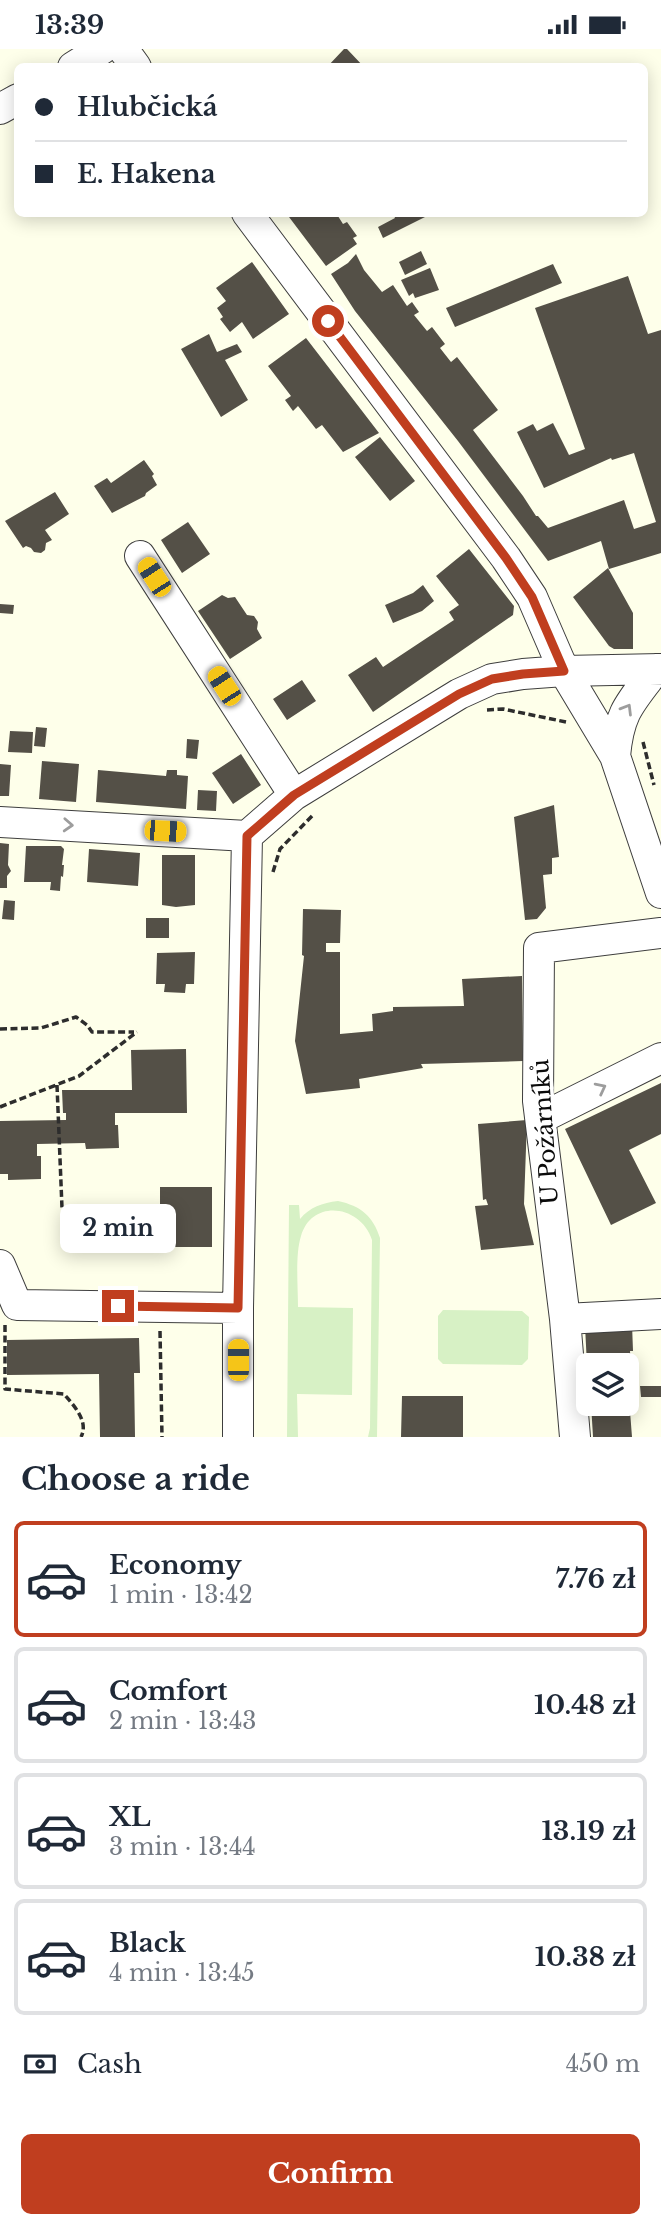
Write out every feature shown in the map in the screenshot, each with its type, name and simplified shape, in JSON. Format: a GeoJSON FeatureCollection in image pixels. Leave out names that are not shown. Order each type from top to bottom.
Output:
{"type":"FeatureCollection","features":[{"type":"Feature","properties":{"kind":"street"},"geometry":{"type":"LineString","coordinates":[[79,63],[102,49]]}},
{"type":"Feature","properties":{"kind":"street"},"geometry":{"type":"LineString","coordinates":[[250,217],[506,558],[532,597],[564,671],[615,756],[661,893]]}},
{"type":"Feature","properties":{"kind":"street"},"geometry":{"type":"LineString","coordinates":[[140,556],[306,803]]}},
{"type":"Feature","properties":{"kind":"street"},"geometry":{"type":"LineString","coordinates":[[0,821],[247,836],[306,803],[459,694],[492,679],[564,671],[658,669]]}},
{"type":"Feature","properties":{"kind":"street"},"geometry":{"type":"LineString","coordinates":[[615,756],[617,730],[624,712],[658,669]]}},
{"type":"Feature","properties":{"kind":"street"},"geometry":{"type":"LineString","coordinates":[[238,1437],[247,836]]}},
{"type":"Feature","properties":{"kind":"street","name":"U Požárníků"},"geometry":{"type":"LineString","coordinates":[[575,1437],[565,1319],[538,1101],[539,948],[661,933]]}},
{"type":"Feature","properties":{"kind":"street"},"geometry":{"type":"LineString","coordinates":[[541,1118],[661,1058]]}},
{"type":"Feature","properties":{"kind":"street"},"geometry":{"type":"LineString","coordinates":[[0,1265],[17,1304],[238,1308]]}},
{"type":"Feature","properties":{"kind":"street"},"geometry":{"type":"LineString","coordinates":[[565,1319],[661,1314]]}},
{"type":"Feature","properties":{"kind":"path"},"geometry":{"type":"LineString","coordinates":[[484,711],[503,709],[575,724]]}},
{"type":"Feature","properties":{"kind":"path"},"geometry":{"type":"LineString","coordinates":[[640,732],[655,791]]}},
{"type":"Feature","properties":{"kind":"path"},"geometry":{"type":"LineString","coordinates":[[273,873],[280,849],[306,803]]}},
{"type":"Feature","properties":{"kind":"path"},"geometry":{"type":"LineString","coordinates":[[0,1029],[41,1028],[76,1017],[87,1025],[92,1033],[136,1032],[79,1076],[0,1107]]}},
{"type":"Feature","properties":{"kind":"path"},"geometry":{"type":"LineString","coordinates":[[57,1085],[62,1208]]}},
{"type":"Feature","properties":{"kind":"path"},"geometry":{"type":"LineString","coordinates":[[17,1304],[4,1328],[5,1388],[64,1394],[79,1412],[84,1431],[81,1437]]}},
{"type":"Feature","properties":{"kind":"path"},"geometry":{"type":"LineString","coordinates":[[160,1307],[162,1437]]}},
{"type":"Feature","properties":{"kind":"green space"},"geometry":{"type":"Polygon","coordinates":[[[338,1201],[365,1213],[380,1238],[377,1437],[368,1437],[372,1240],[358,1219],[348,1213],[325,1211],[307,1224],[301,1236],[297,1261],[298,1307],[353,1308],[352,1395],[297,1394],[298,1437],[287,1437],[289,1205],[299,1205],[300,1219],[317,1206],[338,1201]]]}},
{"type":"Feature","properties":{"kind":"green space"},"geometry":{"type":"Polygon","coordinates":[[[443,1310],[522,1311],[529,1317],[528,1359],[522,1365],[443,1364],[438,1359],[438,1316],[443,1310]]]}},
{"type":"Feature","properties":{"kind":"building"},"geometry":{"type":"Polygon","coordinates":[[[347,49],[360,63],[331,63],[347,49]]]}},
{"type":"Feature","properties":{"kind":"building"},"geometry":{"type":"Polygon","coordinates":[[[289,217],[339,217],[343,224],[347,222],[357,236],[353,238],[357,244],[326,266],[289,217]]]}},
{"type":"Feature","properties":{"kind":"building"},"geometry":{"type":"Polygon","coordinates":[[[425,217],[383,238],[378,227],[395,218],[425,217]]]}},
{"type":"Feature","properties":{"kind":"building"},"geometry":{"type":"Polygon","coordinates":[[[421,251],[427,264],[405,275],[399,262],[421,251]]]}},
{"type":"Feature","properties":{"kind":"building"},"geometry":{"type":"Polygon","coordinates":[[[356,254],[364,270],[382,292],[393,285],[407,306],[412,302],[419,312],[414,315],[427,331],[432,327],[445,344],[440,348],[451,362],[457,357],[498,410],[473,430],[536,516],[548,528],[624,500],[634,529],[656,522],[634,453],[612,460],[611,458],[544,488],[517,432],[533,424],[537,431],[553,423],[569,455],[585,449],[535,308],[628,276],[648,334],[661,330],[661,553],[609,569],[601,541],[548,561],[355,311],[331,274],[356,254]]]}},
{"type":"Feature","properties":{"kind":"building"},"geometry":{"type":"Polygon","coordinates":[[[252,262],[289,314],[253,339],[242,322],[230,332],[220,319],[223,317],[217,308],[226,301],[216,288],[252,262]]]}},
{"type":"Feature","properties":{"kind":"building"},"geometry":{"type":"Polygon","coordinates":[[[553,264],[562,283],[455,327],[446,308],[553,264]]]}},
{"type":"Feature","properties":{"kind":"building"},"geometry":{"type":"Polygon","coordinates":[[[430,268],[439,290],[415,298],[413,293],[409,296],[401,280],[430,268]]]}},
{"type":"Feature","properties":{"kind":"building"},"geometry":{"type":"Polygon","coordinates":[[[209,334],[217,352],[237,344],[242,352],[225,360],[248,400],[221,417],[181,349],[209,334]]]}},
{"type":"Feature","properties":{"kind":"building"},"geometry":{"type":"Polygon","coordinates":[[[306,338],[379,433],[343,452],[322,425],[316,429],[298,406],[293,411],[285,400],[291,396],[268,366],[306,338]]]}},
{"type":"Feature","properties":{"kind":"building"},"geometry":{"type":"Polygon","coordinates":[[[380,437],[415,481],[390,501],[355,457],[380,437]]]}},
{"type":"Feature","properties":{"kind":"building"},"geometry":{"type":"Polygon","coordinates":[[[144,460],[154,474],[152,476],[157,485],[145,496],[112,513],[94,486],[107,478],[111,483],[144,460]]]}},
{"type":"Feature","properties":{"kind":"building"},"geometry":{"type":"Polygon","coordinates":[[[55,492],[69,514],[45,530],[52,540],[46,543],[45,550],[41,553],[26,546],[23,548],[5,521],[55,492]]]}},
{"type":"Feature","properties":{"kind":"building"},"geometry":{"type":"Polygon","coordinates":[[[188,522],[210,554],[182,573],[161,540],[188,522]]]}},
{"type":"Feature","properties":{"kind":"building"},"geometry":{"type":"Polygon","coordinates":[[[469,549],[514,606],[513,615],[373,712],[348,675],[376,657],[383,667],[454,620],[449,612],[459,605],[436,576],[469,549]]]}},
{"type":"Feature","properties":{"kind":"building"},"geometry":{"type":"Polygon","coordinates":[[[608,568],[633,613],[633,649],[614,649],[609,646],[573,597],[608,568]]]}},
{"type":"Feature","properties":{"kind":"building"},"geometry":{"type":"Polygon","coordinates":[[[423,585],[434,601],[422,611],[393,623],[385,605],[413,593],[423,585]]]}},
{"type":"Feature","properties":{"kind":"building"},"geometry":{"type":"Polygon","coordinates":[[[222,595],[235,597],[247,615],[254,616],[262,638],[230,659],[198,611],[222,595]]]}},
{"type":"Feature","properties":{"kind":"building"},"geometry":{"type":"Polygon","coordinates":[[[0,604],[14,605],[13,614],[0,613],[0,604]]]}},
{"type":"Feature","properties":{"kind":"building"},"geometry":{"type":"Polygon","coordinates":[[[302,680],[316,701],[287,720],[273,699],[302,680]]]}},
{"type":"Feature","properties":{"kind":"building"},"geometry":{"type":"Polygon","coordinates":[[[36,727],[47,728],[45,747],[34,746],[36,727]]]}},
{"type":"Feature","properties":{"kind":"building"},"geometry":{"type":"Polygon","coordinates":[[[10,731],[33,732],[32,753],[8,752],[10,731]]]}},
{"type":"Feature","properties":{"kind":"building"},"geometry":{"type":"Polygon","coordinates":[[[187,739],[199,740],[197,759],[186,758],[187,739]]]}},
{"type":"Feature","properties":{"kind":"building"},"geometry":{"type":"Polygon","coordinates":[[[241,754],[261,785],[233,804],[212,773],[241,754]]]}},
{"type":"Feature","properties":{"kind":"building"},"geometry":{"type":"Polygon","coordinates":[[[42,761],[79,764],[76,802],[39,799],[42,761]]]}},
{"type":"Feature","properties":{"kind":"building"},"geometry":{"type":"Polygon","coordinates":[[[0,764],[11,765],[9,796],[0,796],[0,764]]]}},
{"type":"Feature","properties":{"kind":"building"},"geometry":{"type":"Polygon","coordinates":[[[98,770],[166,776],[167,770],[177,770],[177,775],[188,776],[186,809],[96,802],[98,770]]]}},
{"type":"Feature","properties":{"kind":"building"},"geometry":{"type":"Polygon","coordinates":[[[198,790],[217,791],[216,811],[197,810],[198,790]]]}},
{"type":"Feature","properties":{"kind":"building"},"geometry":{"type":"Polygon","coordinates":[[[554,805],[559,857],[552,858],[552,874],[543,875],[546,908],[537,919],[525,920],[514,817],[554,805]]]}},
{"type":"Feature","properties":{"kind":"building"},"geometry":{"type":"Polygon","coordinates":[[[0,843],[9,844],[8,865],[11,871],[7,876],[7,888],[0,888],[0,843]]]}},
{"type":"Feature","properties":{"kind":"building"},"geometry":{"type":"Polygon","coordinates":[[[26,846],[61,846],[64,849],[60,891],[50,890],[51,882],[24,882],[26,846]]]}},
{"type":"Feature","properties":{"kind":"building"},"geometry":{"type":"Polygon","coordinates":[[[89,849],[140,853],[138,886],[87,882],[89,849]]]}},
{"type":"Feature","properties":{"kind":"building"},"geometry":{"type":"Polygon","coordinates":[[[162,855],[195,855],[195,905],[162,905],[162,855]]]}},
{"type":"Feature","properties":{"kind":"building"},"geometry":{"type":"Polygon","coordinates":[[[4,900],[15,901],[14,920],[2,919],[4,900]]]}},
{"type":"Feature","properties":{"kind":"building"},"geometry":{"type":"Polygon","coordinates":[[[303,909],[341,910],[340,943],[326,943],[326,952],[340,952],[340,1034],[373,1031],[372,1014],[393,1011],[393,1007],[464,1006],[462,979],[522,976],[523,1061],[421,1064],[423,1068],[359,1079],[360,1088],[306,1094],[295,1041],[304,956],[303,909]]]}},
{"type":"Feature","properties":{"kind":"building"},"geometry":{"type":"Polygon","coordinates":[[[146,918],[169,918],[169,938],[146,938],[146,918]]]}},
{"type":"Feature","properties":{"kind":"building"},"geometry":{"type":"Polygon","coordinates":[[[195,952],[194,984],[186,984],[185,993],[164,992],[165,984],[156,984],[157,953],[195,952]]]}},
{"type":"Feature","properties":{"kind":"building"},"geometry":{"type":"Polygon","coordinates":[[[186,1049],[187,1113],[115,1113],[119,1148],[86,1149],[85,1143],[37,1144],[37,1156],[41,1156],[41,1179],[8,1180],[8,1174],[0,1174],[0,1121],[66,1120],[62,1090],[132,1090],[131,1050],[186,1049]]]}},
{"type":"Feature","properties":{"kind":"building"},"geometry":{"type":"Polygon","coordinates":[[[661,1083],[661,1134],[629,1150],[656,1203],[611,1225],[565,1129],[661,1083]]]}},
{"type":"Feature","properties":{"kind":"building"},"geometry":{"type":"Polygon","coordinates":[[[527,1120],[524,1204],[534,1245],[481,1250],[475,1206],[488,1205],[486,1199],[483,1200],[478,1124],[527,1120]]]}},
{"type":"Feature","properties":{"kind":"building"},"geometry":{"type":"Polygon","coordinates":[[[160,1187],[212,1187],[212,1247],[160,1247],[160,1225],[156,1226],[156,1206],[160,1206],[160,1187]]]}},
{"type":"Feature","properties":{"kind":"building"},"geometry":{"type":"Polygon","coordinates":[[[632,1324],[633,1351],[586,1353],[585,1326],[632,1324]]]}},
{"type":"Feature","properties":{"kind":"building"},"geometry":{"type":"Polygon","coordinates":[[[139,1338],[140,1373],[134,1373],[135,1437],[100,1437],[99,1374],[7,1375],[7,1340],[139,1338]]]}},
{"type":"Feature","properties":{"kind":"building"},"geometry":{"type":"Polygon","coordinates":[[[640,1386],[661,1386],[661,1397],[641,1397],[640,1386]]]}},
{"type":"Feature","properties":{"kind":"building"},"geometry":{"type":"Polygon","coordinates":[[[402,1396],[463,1396],[463,1437],[401,1437],[402,1396]]]}},
{"type":"Feature","properties":{"kind":"building"},"geometry":{"type":"Polygon","coordinates":[[[592,1416],[630,1416],[632,1437],[593,1437],[592,1416]]]}},
{"type":"Feature","properties":{"kind":"route"},"geometry":{"type":"LineString","coordinates":[[118,1306],[238,1308],[247,836],[294,795],[459,694],[492,679],[564,671],[532,597],[506,558],[328,321]]}}]}
